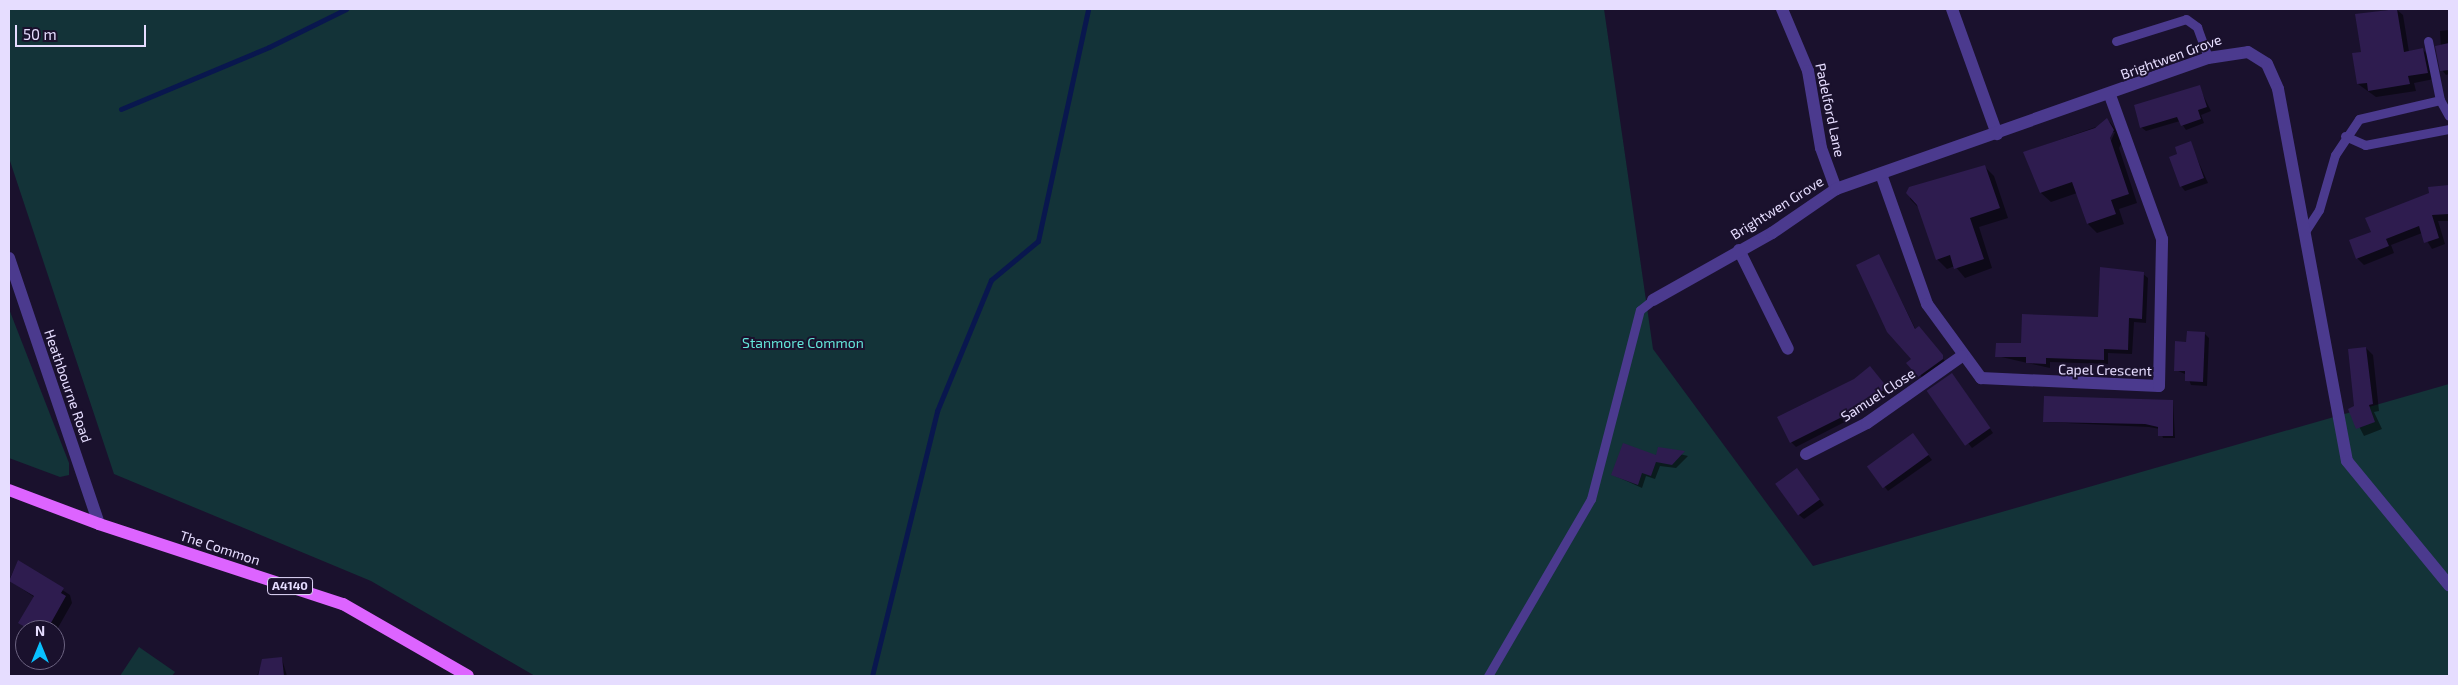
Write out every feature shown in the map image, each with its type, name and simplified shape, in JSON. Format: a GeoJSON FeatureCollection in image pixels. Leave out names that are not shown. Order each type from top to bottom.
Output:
{"type":"FeatureCollection","features":[{"type":"Feature","properties":{"kind":"main road","name":"The Common"},"geometry":{"type":"LineString","coordinates":[[9,490],[99,524],[343,604],[468,676]]}},
{"type":"Feature","properties":{"kind":"street","name":"Padelford Lane"},"geometry":{"type":"LineString","coordinates":[[1782,9],[1808,71],[1821,148],[1836,190]]}},
{"type":"Feature","properties":{"kind":"street"},"geometry":{"type":"LineString","coordinates":[[1952,9],[1997,134]]}},
{"type":"Feature","properties":{"kind":"street","name":"Brightwen Grove"},"geometry":{"type":"LineString","coordinates":[[1653,300],[1836,190],[2110,95],[2208,58],[2248,52],[2271,71],[2304,232],[2347,460],[2449,585]]}},
{"type":"Feature","properties":{"kind":"street","name":"Capel Crescent"},"geometry":{"type":"LineString","coordinates":[[1881,174],[1927,304],[1962,356],[1981,378],[1992,381],[2159,386],[2162,240],[2110,95]]}},
{"type":"Feature","properties":{"kind":"street"},"geometry":{"type":"LineString","coordinates":[[1739,250],[1788,348]]}},
{"type":"Feature","properties":{"kind":"street","name":"Heathbourne Road"},"geometry":{"type":"LineString","coordinates":[[9,258],[99,524]]}},
{"type":"Feature","properties":{"kind":"street","name":"Samuel Close"},"geometry":{"type":"LineString","coordinates":[[1806,454],[1867,423],[1962,356]]}},
{"type":"Feature","properties":{"kind":"lane"},"geometry":{"type":"LineString","coordinates":[[2116,40],[2186,19],[2197,27],[2208,58]]}},
{"type":"Feature","properties":{"kind":"lane"},"geometry":{"type":"LineString","coordinates":[[2428,41],[2440,100],[2449,116]]}},
{"type":"Feature","properties":{"kind":"lane"},"geometry":{"type":"LineString","coordinates":[[2304,232],[2319,210],[2345,136],[2359,119],[2440,100]]}},
{"type":"Feature","properties":{"kind":"lane"},"geometry":{"type":"LineString","coordinates":[[2345,136],[2365,145],[2449,128]]}},
{"type":"Feature","properties":{"kind":"lane"},"geometry":{"type":"LineString","coordinates":[[1488,676],[1591,499],[1640,310],[1653,300]]}},
{"type":"Feature","properties":{"kind":"green space","name":"Stanmore Common"},"geometry":{"type":"Polygon","coordinates":[[[9,9],[1604,9],[1653,349],[1813,566],[2449,384],[2449,676],[535,676],[371,581],[114,474],[9,158],[9,9]]]}},
{"type":"Feature","properties":{"kind":"green space"},"geometry":{"type":"Polygon","coordinates":[[[9,309],[69,463],[69,475],[60,477],[9,458],[9,309]]]}},
{"type":"Feature","properties":{"kind":"green space"},"geometry":{"type":"Polygon","coordinates":[[[139,647],[175,672],[172,676],[120,676],[139,647]]]}},
{"type":"Feature","properties":{"kind":"building"},"geometry":{"type":"Polygon","coordinates":[[[2397,9],[2404,52],[2423,48],[2428,73],[2408,76],[2410,84],[2368,91],[2367,83],[2357,84],[2352,53],[2361,52],[2355,14],[2397,9]]]}},
{"type":"Feature","properties":{"kind":"building"},"geometry":{"type":"Polygon","coordinates":[[[2449,43],[2449,70],[2440,71],[2435,46],[2449,43]]]}},
{"type":"Feature","properties":{"kind":"building"},"geometry":{"type":"Polygon","coordinates":[[[2200,85],[2207,107],[2198,110],[2201,119],[2181,126],[2177,117],[2140,128],[2134,105],[2200,85]]]}},
{"type":"Feature","properties":{"kind":"building"},"geometry":{"type":"Polygon","coordinates":[[[2107,118],[2114,130],[2110,138],[2129,194],[2111,200],[2116,214],[2087,224],[2072,182],[2040,193],[2023,152],[2095,128],[2107,118]]]}},
{"type":"Feature","properties":{"kind":"building"},"geometry":{"type":"Polygon","coordinates":[[[2191,141],[2204,178],[2180,187],[2169,157],[2177,154],[2175,147],[2191,141]]]}},
{"type":"Feature","properties":{"kind":"building"},"geometry":{"type":"Polygon","coordinates":[[[1985,165],[2000,208],[1970,218],[1984,259],[1954,269],[1950,255],[1936,260],[1917,205],[1906,193],[1909,187],[1985,165]]]}},
{"type":"Feature","properties":{"kind":"building"},"geometry":{"type":"Polygon","coordinates":[[[2449,185],[2449,214],[2432,215],[2439,238],[2424,243],[2419,226],[2386,239],[2389,246],[2356,259],[2349,240],[2371,232],[2365,218],[2429,193],[2428,187],[2449,185]]]}},
{"type":"Feature","properties":{"kind":"building"},"geometry":{"type":"Polygon","coordinates":[[[1879,254],[1915,329],[1919,326],[1943,355],[1943,359],[1918,377],[1906,363],[1911,359],[1887,332],[1856,265],[1879,254]]]}},
{"type":"Feature","properties":{"kind":"building"},"geometry":{"type":"Polygon","coordinates":[[[2100,267],[2144,272],[2142,319],[2129,318],[2128,350],[2104,349],[2104,360],[2046,358],[2046,364],[2026,363],[2026,357],[1995,357],[1996,343],[2021,343],[2022,314],[2098,317],[2100,267]]]}},
{"type":"Feature","properties":{"kind":"building"},"geometry":{"type":"Polygon","coordinates":[[[2187,331],[2205,332],[2203,382],[2185,381],[2185,371],[2174,371],[2175,341],[2186,342],[2187,331]]]}},
{"type":"Feature","properties":{"kind":"building"},"geometry":{"type":"Polygon","coordinates":[[[2366,347],[2373,404],[2369,405],[2375,422],[2356,429],[2348,409],[2354,406],[2348,349],[2366,347]]]}},
{"type":"Feature","properties":{"kind":"building"},"geometry":{"type":"Polygon","coordinates":[[[1870,366],[1887,387],[1864,406],[1790,443],[1777,417],[1854,379],[1870,366]]]}},
{"type":"Feature","properties":{"kind":"building"},"geometry":{"type":"Polygon","coordinates":[[[1952,373],[1990,428],[1965,446],[1927,391],[1952,373]]]}},
{"type":"Feature","properties":{"kind":"building"},"geometry":{"type":"Polygon","coordinates":[[[2044,396],[2173,400],[2173,436],[2158,436],[2158,427],[2145,424],[2043,422],[2044,396]]]}},
{"type":"Feature","properties":{"kind":"building"},"geometry":{"type":"Polygon","coordinates":[[[1913,433],[1929,455],[1883,488],[1867,467],[1913,433]]]}},
{"type":"Feature","properties":{"kind":"building"},"geometry":{"type":"Polygon","coordinates":[[[1623,443],[1656,455],[1658,447],[1685,451],[1672,465],[1656,462],[1651,476],[1642,473],[1638,485],[1611,475],[1623,443]]]}},
{"type":"Feature","properties":{"kind":"building"},"geometry":{"type":"Polygon","coordinates":[[[1797,468],[1820,500],[1798,515],[1775,484],[1797,468]]]}},
{"type":"Feature","properties":{"kind":"building"},"geometry":{"type":"Polygon","coordinates":[[[18,560],[64,588],[61,593],[66,596],[53,620],[20,620],[34,596],[9,581],[18,560]]]}},
{"type":"Feature","properties":{"kind":"building"},"geometry":{"type":"Polygon","coordinates":[[[282,657],[284,676],[258,676],[262,659],[282,657]]]}},
{"type":"Feature","properties":{"kind":"waterway"},"geometry":{"type":"LineString","coordinates":[[121,109],[269,47],[346,9]]}},
{"type":"Feature","properties":{"kind":"waterway"},"geometry":{"type":"LineString","coordinates":[[872,676],[937,411],[991,280],[1038,241],[1088,9]]}}]}
